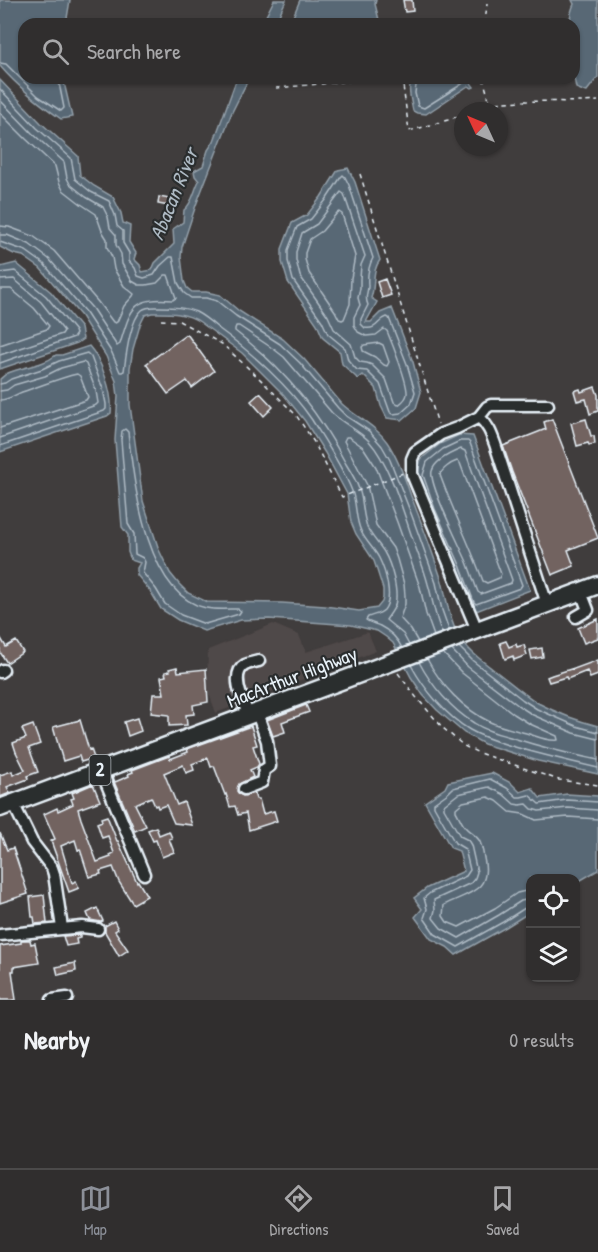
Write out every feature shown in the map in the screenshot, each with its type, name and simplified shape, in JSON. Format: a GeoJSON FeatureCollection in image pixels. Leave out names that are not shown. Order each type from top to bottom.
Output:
{"type":"FeatureCollection","features":[{"type":"Feature","properties":{"kind":"highway","name":"MacArthur Highway"},"geometry":{"type":"LineString","coordinates":[[7,806],[598,585]]}},
{"type":"Feature","properties":{"kind":"street"},"geometry":{"type":"LineString","coordinates":[[470,633],[412,474],[412,459],[415,452],[441,434],[479,417],[491,405],[548,405]]}},
{"type":"Feature","properties":{"kind":"street"},"geometry":{"type":"LineString","coordinates":[[479,417],[489,428],[495,444],[547,604]]}},
{"type":"Feature","properties":{"kind":"street"},"geometry":{"type":"LineString","coordinates":[[576,617],[588,610],[581,592]]}},
{"type":"Feature","properties":{"kind":"street"},"geometry":{"type":"LineString","coordinates":[[244,789],[262,782],[264,770],[270,766],[267,741],[240,692],[238,680],[238,674],[244,666],[259,661]]}},
{"type":"Feature","properties":{"kind":"street"},"geometry":{"type":"LineString","coordinates":[[101,770],[144,874]]}},
{"type":"Feature","properties":{"kind":"street"},"geometry":{"type":"LineString","coordinates":[[7,806],[52,868],[62,928]]}},
{"type":"Feature","properties":{"kind":"street"},"geometry":{"type":"LineString","coordinates":[[0,935],[62,928],[98,929]]}},
{"type":"Feature","properties":{"kind":"street"},"geometry":{"type":"LineString","coordinates":[[52,1000],[67,998]]}},
{"type":"Feature","properties":{"kind":"path"},"geometry":{"type":"LineString","coordinates":[[486,18],[487,4]]}},
{"type":"Feature","properties":{"kind":"path"},"geometry":{"type":"LineString","coordinates":[[276,88],[320,84]]}},
{"type":"Feature","properties":{"kind":"path"},"geometry":{"type":"LineString","coordinates":[[403,84],[409,131],[454,118]]}},
{"type":"Feature","properties":{"kind":"path"},"geometry":{"type":"LineString","coordinates":[[485,84],[489,102]]}},
{"type":"Feature","properties":{"kind":"path"},"geometry":{"type":"LineString","coordinates":[[508,104],[525,101],[598,101]]}},
{"type":"Feature","properties":{"kind":"path"},"geometry":{"type":"LineString","coordinates":[[360,174],[441,434]]}},
{"type":"Feature","properties":{"kind":"path"},"geometry":{"type":"LineString","coordinates":[[161,320],[179,321],[222,344],[239,358],[296,415],[315,442],[342,497],[403,473]]}},
{"type":"Feature","properties":{"kind":"path"},"geometry":{"type":"LineString","coordinates":[[394,661],[416,697],[443,728],[464,746],[559,780],[598,785]]}},
{"type":"Feature","properties":{"kind":"shaded area"},"geometry":{"type":"Polygon","coordinates":[[[273,624],[299,635],[306,652],[368,632],[376,651],[216,713],[207,688],[208,650],[273,624]]]}},
{"type":"Feature","properties":{"kind":"water"},"geometry":{"type":"Polygon","coordinates":[[[0,0],[70,0],[67,18],[18,18],[18,84],[64,84],[72,117],[61,119],[14,81],[0,66],[0,0]]]}},
{"type":"Feature","properties":{"kind":"water"},"geometry":{"type":"Polygon","coordinates":[[[274,0],[286,0],[278,18],[265,18],[274,0]]]}},
{"type":"Feature","properties":{"kind":"water"},"geometry":{"type":"Polygon","coordinates":[[[300,0],[376,0],[378,18],[292,18],[300,0]]]}},
{"type":"Feature","properties":{"kind":"water"},"geometry":{"type":"Polygon","coordinates":[[[572,0],[598,0],[598,77],[586,92],[576,88],[575,84],[580,84],[580,18],[570,18],[574,4],[572,0]]]}},
{"type":"Feature","properties":{"kind":"water"},"geometry":{"type":"Polygon","coordinates":[[[0,80],[41,123],[78,156],[80,175],[113,197],[123,223],[130,226],[129,242],[136,253],[134,259],[140,265],[142,272],[152,270],[155,263],[174,244],[173,229],[183,222],[184,210],[199,181],[194,171],[203,166],[208,150],[214,141],[235,84],[246,84],[232,112],[182,247],[181,257],[187,288],[192,292],[220,295],[239,311],[283,339],[304,359],[342,404],[382,436],[395,455],[404,475],[438,568],[450,615],[458,635],[474,654],[521,692],[545,707],[598,726],[598,774],[538,761],[484,744],[464,733],[423,695],[393,643],[377,631],[351,625],[269,619],[241,620],[204,631],[178,620],[161,609],[137,575],[140,563],[131,560],[128,552],[128,535],[122,527],[115,440],[118,396],[116,381],[106,356],[81,316],[40,268],[23,256],[0,247],[0,80]],[[171,313],[145,315],[133,349],[130,368],[130,405],[143,501],[159,550],[170,573],[188,593],[207,602],[282,603],[359,611],[377,608],[382,602],[383,589],[374,561],[351,522],[347,494],[305,421],[284,395],[242,353],[200,322],[171,313]]]}},
{"type":"Feature","properties":{"kind":"water"},"geometry":{"type":"Polygon","coordinates":[[[410,84],[472,84],[474,87],[468,86],[426,114],[413,111],[410,84]]]}},
{"type":"Feature","properties":{"kind":"water"},"geometry":{"type":"Polygon","coordinates":[[[348,168],[355,182],[380,260],[376,269],[371,298],[377,302],[366,322],[371,322],[380,313],[392,308],[413,362],[421,392],[416,408],[402,420],[387,418],[376,388],[363,375],[358,379],[342,364],[340,352],[323,338],[317,324],[288,282],[282,262],[282,249],[292,223],[307,215],[338,170],[348,168]]]}},
{"type":"Feature","properties":{"kind":"water"},"geometry":{"type":"Polygon","coordinates":[[[16,263],[51,292],[81,328],[83,339],[0,369],[0,267],[16,263]]]}},
{"type":"Feature","properties":{"kind":"water"},"geometry":{"type":"Polygon","coordinates":[[[89,346],[106,378],[111,413],[0,452],[0,379],[7,373],[89,346]]]}},
{"type":"Feature","properties":{"kind":"water"},"geometry":{"type":"Polygon","coordinates":[[[459,435],[473,436],[530,590],[471,613],[417,475],[421,459],[440,444],[459,435]]]}},
{"type":"Feature","properties":{"kind":"water"},"geometry":{"type":"Polygon","coordinates":[[[492,773],[511,783],[520,792],[532,788],[540,798],[567,794],[598,796],[598,870],[580,881],[580,874],[526,874],[526,914],[456,955],[447,947],[431,939],[415,917],[422,909],[414,898],[427,888],[464,871],[459,851],[451,848],[425,802],[445,788],[448,782],[492,773]]]}},
{"type":"Feature","properties":{"kind":"pier"},"geometry":{"type":"Polygon","coordinates":[[[458,627],[468,645],[403,668],[393,651],[458,627]]]}},
{"type":"Feature","properties":{"kind":"building"},"geometry":{"type":"Polygon","coordinates":[[[403,0],[412,0],[413,11],[405,12],[403,0]]]}},
{"type":"Feature","properties":{"kind":"building"},"geometry":{"type":"Polygon","coordinates":[[[159,197],[170,199],[169,206],[158,204],[159,197]]]}},
{"type":"Feature","properties":{"kind":"building"},"geometry":{"type":"Polygon","coordinates":[[[385,279],[391,295],[382,298],[377,282],[385,279]]]}},
{"type":"Feature","properties":{"kind":"building"},"geometry":{"type":"Polygon","coordinates":[[[187,334],[214,371],[192,388],[187,381],[168,394],[146,364],[187,334]]]}},
{"type":"Feature","properties":{"kind":"building"},"geometry":{"type":"Polygon","coordinates":[[[595,387],[598,395],[598,411],[590,414],[586,399],[577,401],[574,391],[580,389],[581,392],[595,387]]]}},
{"type":"Feature","properties":{"kind":"building"},"geometry":{"type":"Polygon","coordinates":[[[260,393],[273,407],[264,416],[251,401],[260,393]]]}},
{"type":"Feature","properties":{"kind":"building"},"geometry":{"type":"Polygon","coordinates":[[[552,419],[598,538],[568,550],[574,566],[552,575],[503,446],[546,429],[544,422],[552,419]]]}},
{"type":"Feature","properties":{"kind":"building"},"geometry":{"type":"Polygon","coordinates":[[[586,419],[595,444],[577,446],[571,423],[586,419]]]}},
{"type":"Feature","properties":{"kind":"building"},"geometry":{"type":"Polygon","coordinates":[[[598,619],[598,638],[584,643],[578,628],[598,619]]]}},
{"type":"Feature","properties":{"kind":"building"},"geometry":{"type":"Polygon","coordinates":[[[0,637],[6,647],[16,641],[23,652],[7,663],[0,652],[0,637]]]}},
{"type":"Feature","properties":{"kind":"building"},"geometry":{"type":"Polygon","coordinates":[[[506,641],[509,647],[516,644],[517,647],[524,645],[527,655],[514,660],[513,656],[505,659],[500,643],[506,641]]]}},
{"type":"Feature","properties":{"kind":"building"},"geometry":{"type":"Polygon","coordinates":[[[542,648],[543,657],[532,659],[530,650],[542,648]]]}},
{"type":"Feature","properties":{"kind":"building"},"geometry":{"type":"Polygon","coordinates":[[[598,660],[598,675],[590,678],[587,671],[567,679],[566,677],[549,682],[547,677],[574,669],[598,660]]]}},
{"type":"Feature","properties":{"kind":"building"},"geometry":{"type":"Polygon","coordinates":[[[177,667],[178,672],[206,669],[208,702],[193,705],[194,714],[186,715],[187,725],[169,726],[169,715],[151,713],[153,694],[164,694],[161,677],[166,676],[165,672],[170,671],[169,669],[177,667]]]}},
{"type":"Feature","properties":{"kind":"building"},"geometry":{"type":"Polygon","coordinates":[[[306,705],[309,712],[282,722],[285,732],[273,736],[267,720],[306,705]]]}},
{"type":"Feature","properties":{"kind":"building"},"geometry":{"type":"Polygon","coordinates":[[[137,718],[141,731],[128,736],[124,722],[137,718]]]}},
{"type":"Feature","properties":{"kind":"building"},"geometry":{"type":"Polygon","coordinates":[[[80,720],[89,750],[91,749],[94,758],[81,762],[79,756],[63,761],[53,727],[80,720]]]}},
{"type":"Feature","properties":{"kind":"building"},"geometry":{"type":"Polygon","coordinates":[[[33,725],[40,744],[29,748],[38,772],[27,776],[28,779],[7,787],[10,793],[0,797],[0,775],[12,771],[13,775],[25,770],[13,743],[26,738],[22,729],[33,725]]]}},
{"type":"Feature","properties":{"kind":"building"},"geometry":{"type":"Polygon","coordinates":[[[251,726],[257,745],[253,746],[259,764],[250,770],[253,777],[239,784],[237,791],[243,796],[254,793],[256,799],[259,799],[263,814],[274,811],[277,821],[249,830],[246,813],[238,815],[235,806],[230,807],[214,766],[211,767],[208,758],[192,764],[194,770],[186,773],[183,765],[164,773],[177,805],[184,802],[192,825],[174,823],[166,805],[158,808],[151,797],[135,804],[146,826],[135,831],[112,777],[115,782],[129,776],[132,770],[169,756],[170,759],[188,752],[187,749],[251,726]]]}},
{"type":"Feature","properties":{"kind":"building"},"geometry":{"type":"Polygon","coordinates":[[[93,784],[100,801],[78,809],[81,819],[97,862],[111,857],[110,855],[114,853],[108,836],[102,838],[97,823],[102,821],[101,818],[107,816],[137,882],[147,896],[133,904],[119,882],[113,867],[100,871],[101,874],[89,877],[75,840],[61,846],[72,883],[76,881],[79,888],[69,892],[51,841],[55,839],[44,814],[73,804],[72,793],[93,784]]]}},
{"type":"Feature","properties":{"kind":"building"},"geometry":{"type":"Polygon","coordinates":[[[156,827],[159,835],[169,831],[172,838],[169,839],[174,852],[162,857],[156,840],[153,841],[148,830],[156,827]]]}},
{"type":"Feature","properties":{"kind":"building"},"geometry":{"type":"Polygon","coordinates":[[[0,833],[7,850],[13,848],[28,894],[0,903],[0,833]]]}},
{"type":"Feature","properties":{"kind":"building"},"geometry":{"type":"Polygon","coordinates":[[[44,895],[47,923],[35,924],[30,897],[44,895]]]}},
{"type":"Feature","properties":{"kind":"building"},"geometry":{"type":"Polygon","coordinates":[[[97,908],[103,921],[101,922],[90,920],[87,913],[97,908]]]}},
{"type":"Feature","properties":{"kind":"building"},"geometry":{"type":"Polygon","coordinates":[[[114,921],[118,929],[115,931],[128,950],[119,956],[105,932],[105,926],[114,921]]]}},
{"type":"Feature","properties":{"kind":"building"},"geometry":{"type":"Polygon","coordinates":[[[80,935],[80,938],[76,939],[77,944],[66,946],[63,936],[80,935]]]}},
{"type":"Feature","properties":{"kind":"building"},"geometry":{"type":"Polygon","coordinates":[[[21,940],[30,940],[31,944],[35,943],[39,963],[14,967],[12,971],[16,1000],[0,1000],[0,946],[21,943],[21,940]]]}},
{"type":"Feature","properties":{"kind":"building"},"geometry":{"type":"Polygon","coordinates":[[[75,963],[76,971],[58,975],[56,967],[75,963]]]}},
{"type":"Feature","properties":{"kind":"water label","name":"Abacan River"},"geometry":{"type":"Point","coordinates":[174,194]}}]}
